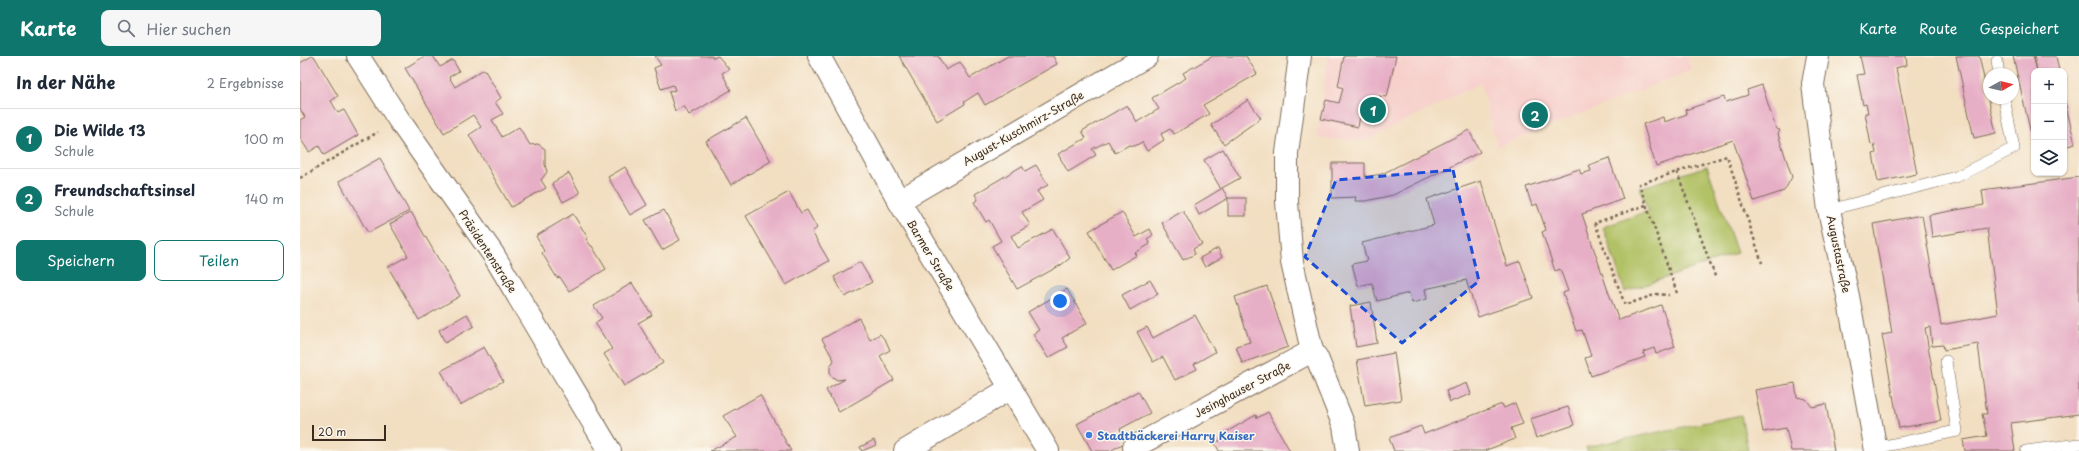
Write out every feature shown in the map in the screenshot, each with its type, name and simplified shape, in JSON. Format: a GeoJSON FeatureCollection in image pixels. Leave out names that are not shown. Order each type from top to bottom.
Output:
{"type":"FeatureCollection","features":[{"type":"Feature","properties":{"kind":"street","name":"Präsidentenstraße"},"geometry":{"type":"LineString","coordinates":[[358,56],[399,120],[493,254],[610,451]]}},
{"type":"Feature","properties":{"kind":"street","name":"Barmer Straße"},"geometry":{"type":"LineString","coordinates":[[819,56],[899,201],[1048,451]]}},
{"type":"Feature","properties":{"kind":"street","name":"August-Kuschmirz-Straße"},"geometry":{"type":"LineString","coordinates":[[899,201],[1123,62],[1147,56]]}},
{"type":"Feature","properties":{"kind":"street"},"geometry":{"type":"LineString","coordinates":[[1300,56],[1287,153],[1287,202],[1292,262],[1312,351],[1317,358],[1344,426],[1348,451]]}},
{"type":"Feature","properties":{"kind":"street","name":"Augustastraße"},"geometry":{"type":"LineString","coordinates":[[1818,56],[1813,84],[1829,210],[1848,296],[1876,450]]}},
{"type":"Feature","properties":{"kind":"street","name":"Jesinghauser Straße"},"geometry":{"type":"LineString","coordinates":[[1135,451],[1134,447],[1312,351]]}},
{"type":"Feature","properties":{"kind":"street"},"geometry":{"type":"LineString","coordinates":[[905,451],[1011,388]]}},
{"type":"Feature","properties":{"kind":"lane"},"geometry":{"type":"LineString","coordinates":[[1997,61],[1998,68]]}},
{"type":"Feature","properties":{"kind":"lane"},"geometry":{"type":"LineString","coordinates":[[1829,210],[1956,178],[2014,148],[2005,104]]}},
{"type":"Feature","properties":{"kind":"lane"},"geometry":{"type":"LineString","coordinates":[[1876,450],[1957,432],[1946,362]]}},
{"type":"Feature","properties":{"kind":"lane"},"geometry":{"type":"LineString","coordinates":[[2026,451],[2079,444]]}},
{"type":"Feature","properties":{"kind":"path"},"geometry":{"type":"LineString","coordinates":[[300,178],[399,120]]}},
{"type":"Feature","properties":{"kind":"path"},"geometry":{"type":"LineString","coordinates":[[1677,293],[1639,184],[1727,156],[1762,263]]}},
{"type":"Feature","properties":{"kind":"path"},"geometry":{"type":"LineString","coordinates":[[1677,172],[1716,279]]}},
{"type":"Feature","properties":{"kind":"path"},"geometry":{"type":"LineString","coordinates":[[1646,205],[1596,223],[1624,305],[1657,294],[1669,295]]}},
{"type":"Feature","properties":{"kind":"highlighted area"},"geometry":{"type":"Polygon","coordinates":[[[1453,170],[1479,281],[1402,343],[1305,257],[1336,180],[1453,170]]]}},
{"type":"Feature","properties":{"kind":"shaded area"},"geometry":{"type":"Polygon","coordinates":[[[1328,56],[1686,56],[1692,70],[1497,147],[1481,83],[1365,141],[1317,138],[1328,56]]]}},
{"type":"Feature","properties":{"kind":"green space"},"geometry":{"type":"Polygon","coordinates":[[[1707,166],[1737,253],[1625,292],[1603,227],[1648,211],[1640,188],[1707,166]]]}},
{"type":"Feature","properties":{"kind":"green space"},"geometry":{"type":"Polygon","coordinates":[[[1741,415],[1748,451],[1587,451],[1586,447],[1741,415]]]}},
{"type":"Feature","properties":{"kind":"building"},"geometry":{"type":"Polygon","coordinates":[[[314,56],[338,96],[331,101],[338,113],[344,110],[358,135],[324,155],[319,146],[309,152],[300,138],[300,120],[305,117],[300,109],[300,63],[314,56]]]}},
{"type":"Feature","properties":{"kind":"building"},"geometry":{"type":"Polygon","coordinates":[[[425,56],[433,56],[440,67],[453,60],[459,71],[449,77],[455,87],[484,69],[501,98],[495,102],[503,114],[492,120],[502,137],[519,127],[530,145],[538,144],[545,149],[545,165],[547,172],[541,180],[546,188],[511,207],[469,135],[481,127],[473,115],[444,133],[405,68],[425,56]]]}},
{"type":"Feature","properties":{"kind":"building"},"geometry":{"type":"Polygon","coordinates":[[[655,56],[712,56],[713,58],[718,56],[729,69],[722,73],[731,90],[689,115],[684,106],[675,111],[669,92],[675,90],[673,85],[661,89],[654,68],[661,65],[655,56]]]}},
{"type":"Feature","properties":{"kind":"building"},"geometry":{"type":"Polygon","coordinates":[[[899,56],[938,56],[946,70],[960,62],[970,78],[1008,56],[1053,56],[1057,64],[985,105],[978,93],[964,102],[965,104],[937,121],[899,56]]]}},
{"type":"Feature","properties":{"kind":"building"},"geometry":{"type":"Polygon","coordinates":[[[1213,56],[1246,56],[1257,74],[1203,105],[1209,114],[1174,134],[1170,129],[1161,134],[1164,140],[1147,151],[1142,142],[1135,146],[1129,145],[1115,153],[1108,141],[1092,149],[1096,155],[1068,172],[1058,154],[1086,138],[1082,131],[1127,105],[1137,122],[1159,109],[1152,98],[1186,78],[1183,73],[1213,56]]]}},
{"type":"Feature","properties":{"kind":"building"},"geometry":{"type":"Polygon","coordinates":[[[1344,56],[1396,56],[1387,97],[1379,96],[1375,114],[1361,111],[1358,127],[1321,119],[1326,100],[1339,103],[1343,88],[1338,86],[1344,56]]]}},
{"type":"Feature","properties":{"kind":"building"},"geometry":{"type":"Polygon","coordinates":[[[1860,56],[1906,56],[1907,65],[1896,68],[1917,174],[1878,182],[1873,154],[1876,153],[1874,144],[1871,145],[1865,113],[1868,113],[1866,104],[1863,105],[1857,75],[1864,74],[1860,56]]]}},
{"type":"Feature","properties":{"kind":"building"},"geometry":{"type":"Polygon","coordinates":[[[1956,56],[1979,56],[1983,74],[1983,104],[1990,104],[1996,133],[1974,138],[1956,56]]]}},
{"type":"Feature","properties":{"kind":"building"},"geometry":{"type":"Polygon","coordinates":[[[2013,56],[2033,56],[2036,68],[2031,68],[2031,134],[2019,82],[2019,68],[2016,68],[2013,56]]]}},
{"type":"Feature","properties":{"kind":"building"},"geometry":{"type":"Polygon","coordinates":[[[2034,56],[2056,56],[2058,68],[2036,68],[2034,56]]]}},
{"type":"Feature","properties":{"kind":"building"},"geometry":{"type":"Polygon","coordinates":[[[1762,85],[1776,129],[1780,130],[1778,134],[1792,177],[1784,191],[1754,201],[1733,140],[1656,166],[1643,124],[1663,117],[1664,122],[1687,114],[1685,110],[1724,97],[1726,102],[1748,95],[1747,90],[1762,85]]]}},
{"type":"Feature","properties":{"kind":"building"},"geometry":{"type":"Polygon","coordinates":[[[1248,100],[1261,118],[1224,144],[1211,125],[1248,100]]]}},
{"type":"Feature","properties":{"kind":"building"},"geometry":{"type":"Polygon","coordinates":[[[2067,110],[2075,144],[2067,146],[2067,110]]]}},
{"type":"Feature","properties":{"kind":"building"},"geometry":{"type":"Polygon","coordinates":[[[746,118],[771,161],[731,185],[706,141],[746,118]]]}},
{"type":"Feature","properties":{"kind":"building"},"geometry":{"type":"Polygon","coordinates":[[[1469,130],[1480,152],[1393,195],[1366,201],[1355,201],[1356,197],[1332,198],[1332,163],[1365,163],[1365,177],[1382,174],[1469,130]]]}},
{"type":"Feature","properties":{"kind":"building"},"geometry":{"type":"Polygon","coordinates":[[[1223,149],[1240,178],[1222,188],[1228,198],[1199,215],[1194,205],[1221,189],[1204,160],[1223,149]]]}},
{"type":"Feature","properties":{"kind":"building"},"geometry":{"type":"Polygon","coordinates":[[[380,158],[409,211],[368,233],[339,181],[380,158]]]}},
{"type":"Feature","properties":{"kind":"building"},"geometry":{"type":"Polygon","coordinates":[[[1609,158],[1623,199],[1582,214],[1608,291],[1619,320],[1661,305],[1675,347],[1656,354],[1654,348],[1643,352],[1645,357],[1591,376],[1585,358],[1591,356],[1582,330],[1576,331],[1563,293],[1568,291],[1560,269],[1555,271],[1542,232],[1546,230],[1537,204],[1532,206],[1526,187],[1579,169],[1581,174],[1591,171],[1589,165],[1609,158]]]}},
{"type":"Feature","properties":{"kind":"building"},"geometry":{"type":"Polygon","coordinates":[[[1036,165],[1048,185],[1037,191],[1043,200],[1022,212],[1030,225],[1011,236],[1018,248],[1053,229],[1070,258],[1061,265],[1017,289],[992,246],[1001,241],[989,220],[986,222],[974,202],[978,200],[975,194],[1022,166],[1025,171],[1036,165]]]}},
{"type":"Feature","properties":{"kind":"building"},"geometry":{"type":"Polygon","coordinates":[[[625,167],[647,205],[630,215],[608,177],[625,167]]]}},
{"type":"Feature","properties":{"kind":"building"},"geometry":{"type":"Polygon","coordinates":[[[569,173],[580,193],[563,202],[552,183],[569,173]]]}},
{"type":"Feature","properties":{"kind":"building"},"geometry":{"type":"Polygon","coordinates":[[[2079,177],[2079,414],[2011,423],[2015,451],[1965,451],[1963,440],[1987,436],[1982,414],[1987,414],[1978,344],[1944,350],[1943,345],[1932,346],[1930,327],[1925,328],[1941,421],[1899,428],[1882,335],[1892,333],[1873,224],[1922,215],[1941,325],[1998,314],[1987,228],[1932,237],[1929,215],[1984,205],[1982,190],[2079,177]]]}},
{"type":"Feature","properties":{"kind":"building"},"geometry":{"type":"Polygon","coordinates":[[[1481,181],[1507,266],[1520,261],[1533,298],[1478,317],[1466,280],[1425,289],[1427,299],[1412,303],[1409,293],[1377,301],[1372,283],[1358,286],[1352,264],[1367,261],[1362,243],[1434,225],[1427,199],[1481,181]]]}},
{"type":"Feature","properties":{"kind":"building"},"geometry":{"type":"Polygon","coordinates":[[[789,192],[801,213],[807,210],[817,228],[812,232],[829,261],[786,285],[746,216],[789,192]]]}},
{"type":"Feature","properties":{"kind":"building"},"geometry":{"type":"Polygon","coordinates":[[[1228,198],[1246,198],[1246,216],[1228,216],[1228,198]]]}},
{"type":"Feature","properties":{"kind":"building"},"geometry":{"type":"Polygon","coordinates":[[[664,210],[680,240],[662,250],[645,220],[664,210]]]}},
{"type":"Feature","properties":{"kind":"building"},"geometry":{"type":"Polygon","coordinates":[[[1183,211],[1202,244],[1193,249],[1195,254],[1183,260],[1162,223],[1183,211]]]}},
{"type":"Feature","properties":{"kind":"building"},"geometry":{"type":"Polygon","coordinates":[[[411,212],[460,296],[419,320],[388,267],[408,256],[390,224],[411,212]]]}},
{"type":"Feature","properties":{"kind":"building"},"geometry":{"type":"Polygon","coordinates":[[[1122,212],[1136,237],[1150,229],[1153,235],[1147,239],[1150,244],[1135,253],[1137,255],[1111,270],[1089,231],[1122,212]]]}},
{"type":"Feature","properties":{"kind":"building"},"geometry":{"type":"Polygon","coordinates":[[[573,214],[588,238],[586,239],[606,269],[569,291],[560,277],[557,278],[542,253],[544,251],[536,236],[573,214]]]}},
{"type":"Feature","properties":{"kind":"building"},"geometry":{"type":"Polygon","coordinates":[[[1218,248],[1222,257],[1205,267],[1200,258],[1218,248]]]}},
{"type":"Feature","properties":{"kind":"building"},"geometry":{"type":"Polygon","coordinates":[[[860,262],[872,282],[845,297],[834,277],[860,262]]]}},
{"type":"Feature","properties":{"kind":"building"},"geometry":{"type":"Polygon","coordinates":[[[1150,280],[1158,294],[1130,310],[1122,295],[1150,280]]]}},
{"type":"Feature","properties":{"kind":"building"},"geometry":{"type":"Polygon","coordinates":[[[632,283],[652,315],[638,323],[663,363],[624,386],[604,354],[612,349],[595,323],[602,318],[594,306],[632,283]]]}},
{"type":"Feature","properties":{"kind":"building"},"geometry":{"type":"Polygon","coordinates":[[[1267,286],[1288,347],[1242,363],[1236,346],[1250,342],[1235,297],[1267,286]]]}},
{"type":"Feature","properties":{"kind":"building"},"geometry":{"type":"Polygon","coordinates":[[[1067,289],[1087,323],[1062,338],[1068,347],[1048,358],[1033,334],[1039,330],[1028,312],[1067,289]]]}},
{"type":"Feature","properties":{"kind":"building"},"geometry":{"type":"Polygon","coordinates":[[[1371,302],[1377,343],[1356,347],[1350,306],[1371,302]]]}},
{"type":"Feature","properties":{"kind":"building"},"geometry":{"type":"Polygon","coordinates":[[[467,314],[474,326],[445,343],[439,330],[467,314]]]}},
{"type":"Feature","properties":{"kind":"building"},"geometry":{"type":"Polygon","coordinates":[[[1195,315],[1215,352],[1194,364],[1197,369],[1175,380],[1163,357],[1153,362],[1137,332],[1147,327],[1153,338],[1195,315]]]}},
{"type":"Feature","properties":{"kind":"building"},"geometry":{"type":"Polygon","coordinates":[[[859,318],[870,340],[880,334],[886,341],[890,350],[880,356],[894,380],[839,412],[826,390],[845,379],[837,380],[830,375],[830,367],[834,360],[822,339],[859,318]]]}},
{"type":"Feature","properties":{"kind":"building"},"geometry":{"type":"Polygon","coordinates":[[[484,347],[503,381],[460,405],[441,371],[484,347]]]}},
{"type":"Feature","properties":{"kind":"building"},"geometry":{"type":"Polygon","coordinates":[[[1394,353],[1401,400],[1365,406],[1357,360],[1394,353]]]}},
{"type":"Feature","properties":{"kind":"building"},"geometry":{"type":"Polygon","coordinates":[[[1467,383],[1471,394],[1450,402],[1446,391],[1467,383]]]}},
{"type":"Feature","properties":{"kind":"building"},"geometry":{"type":"Polygon","coordinates":[[[1795,383],[1797,397],[1806,399],[1812,407],[1826,404],[1834,451],[1791,451],[1786,428],[1763,432],[1755,390],[1795,383]]]}},
{"type":"Feature","properties":{"kind":"building"},"geometry":{"type":"Polygon","coordinates":[[[1138,391],[1150,413],[1120,429],[1126,442],[1110,451],[1092,451],[1077,424],[1138,391]]]}},
{"type":"Feature","properties":{"kind":"building"},"geometry":{"type":"Polygon","coordinates":[[[760,395],[791,451],[710,451],[737,437],[723,416],[760,395]]]}},
{"type":"Feature","properties":{"kind":"building"},"geometry":{"type":"Polygon","coordinates":[[[1515,403],[1523,424],[1511,428],[1515,439],[1484,451],[1394,451],[1389,438],[1421,426],[1424,434],[1502,404],[1504,408],[1515,403]]]}},
{"type":"Feature","properties":{"kind":"building"},"geometry":{"type":"Polygon","coordinates":[[[1568,407],[1574,425],[1536,438],[1530,419],[1568,407]]]}},
{"type":"Feature","properties":{"kind":"building"},"geometry":{"type":"Polygon","coordinates":[[[1268,412],[1290,451],[1219,451],[1215,443],[1225,438],[1223,434],[1256,415],[1257,418],[1268,412]]]}},
{"type":"Feature","properties":{"kind":"building"},"geometry":{"type":"Polygon","coordinates":[[[874,440],[876,445],[862,451],[860,447],[874,440]]]}},
{"type":"Feature","properties":{"kind":"place","name":"Die Wilde 13"},"geometry":{"type":"Point","coordinates":[1373,110]}},
{"type":"Feature","properties":{"kind":"place","name":"Freundschaftsinsel"},"geometry":{"type":"Point","coordinates":[1535,115]}},
{"type":"Feature","properties":{"kind":"place","name":"Stadtbäckerei Harry Kaiser"},"geometry":{"type":"Point","coordinates":[1089,435]}}]}
